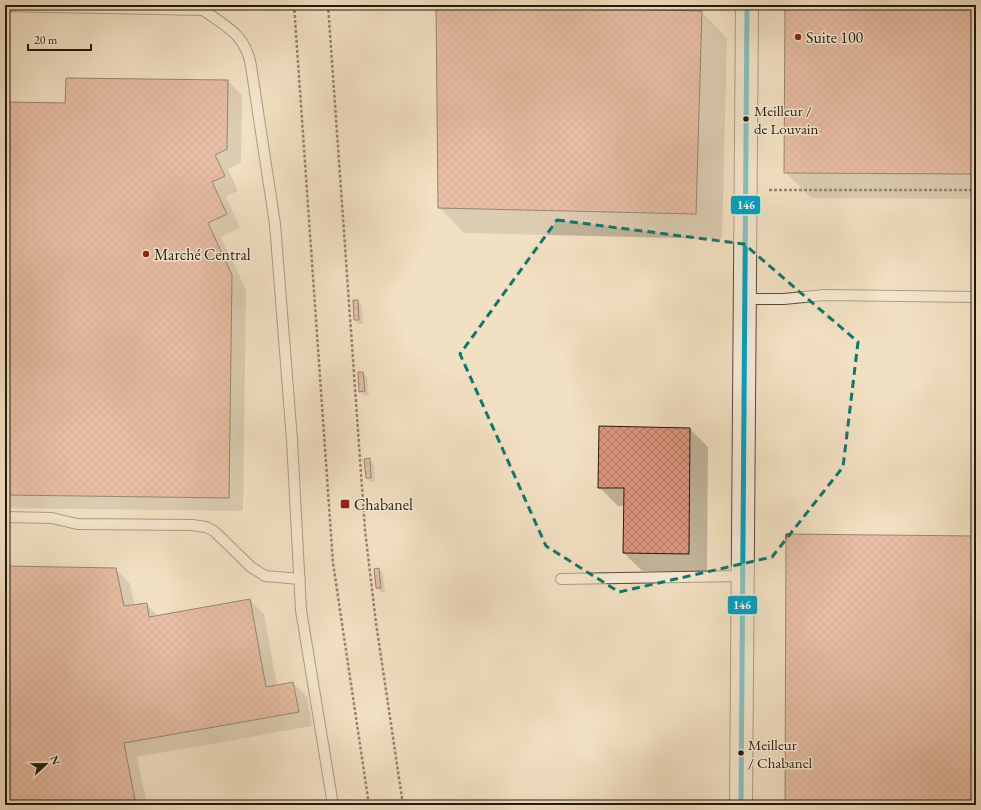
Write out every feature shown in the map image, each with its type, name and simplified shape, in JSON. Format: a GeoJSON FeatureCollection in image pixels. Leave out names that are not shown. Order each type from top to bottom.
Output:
{"type":"FeatureCollection","features":[{"type":"Feature","properties":{"kind":"street"},"geometry":{"type":"LineString","coordinates":[[741,805],[747,5]]}},
{"type":"Feature","properties":{"kind":"lane"},"geometry":{"type":"LineString","coordinates":[[5,6],[203,7],[236,33],[246,48],[251,66],[275,224],[291,433],[301,610],[334,805]]}},
{"type":"Feature","properties":{"kind":"lane"},"geometry":{"type":"LineString","coordinates":[[745,300],[784,299],[824,295],[976,297]]}},
{"type":"Feature","properties":{"kind":"lane"},"geometry":{"type":"LineString","coordinates":[[5,517],[52,518],[77,524],[192,525],[206,527],[222,537],[258,572],[271,577],[300,579]]}},
{"type":"Feature","properties":{"kind":"lane"},"geometry":{"type":"LineString","coordinates":[[561,579],[742,576]]}},
{"type":"Feature","properties":{"kind":"path"},"geometry":{"type":"LineString","coordinates":[[294,5],[334,563],[369,805]]}},
{"type":"Feature","properties":{"kind":"path"},"geometry":{"type":"LineString","coordinates":[[328,5],[365,530],[376,623],[403,805]]}},
{"type":"Feature","properties":{"kind":"path"},"geometry":{"type":"LineString","coordinates":[[769,190],[976,190]]}},
{"type":"Feature","properties":{"kind":"highlighted area"},"geometry":{"type":"Polygon","coordinates":[[[557,220],[744,244],[858,342],[843,467],[772,557],[619,592],[546,546],[460,354],[557,220]]]}},
{"type":"Feature","properties":{"kind":"building"},"geometry":{"type":"Polygon","coordinates":[[[436,5],[702,11],[696,214],[438,208],[436,5]]]}},
{"type":"Feature","properties":{"kind":"building"},"geometry":{"type":"Polygon","coordinates":[[[785,5],[976,5],[976,174],[784,173],[785,5]]]}},
{"type":"Feature","properties":{"kind":"building"},"geometry":{"type":"Polygon","coordinates":[[[66,78],[228,80],[227,149],[215,155],[225,176],[212,182],[227,214],[208,223],[232,275],[229,498],[5,495],[5,102],[65,103],[66,78]]]}},
{"type":"Feature","properties":{"kind":"building"},"geometry":{"type":"Polygon","coordinates":[[[353,300],[358,300],[359,320],[354,320],[353,300]]]}},
{"type":"Feature","properties":{"kind":"building"},"geometry":{"type":"Polygon","coordinates":[[[358,372],[363,372],[365,391],[359,392],[358,372]]]}},
{"type":"Feature","properties":{"kind":"building"},"geometry":{"type":"Polygon","coordinates":[[[599,426],[690,428],[689,554],[623,553],[624,488],[598,488],[599,426]]]}},
{"type":"Feature","properties":{"kind":"building"},"geometry":{"type":"Polygon","coordinates":[[[370,458],[371,478],[366,478],[364,459],[370,458]]]}},
{"type":"Feature","properties":{"kind":"building"},"geometry":{"type":"Polygon","coordinates":[[[786,534],[976,536],[976,805],[785,805],[786,534]]]}},
{"type":"Feature","properties":{"kind":"building"},"geometry":{"type":"Polygon","coordinates":[[[5,566],[116,568],[124,606],[147,603],[149,617],[250,599],[266,687],[293,682],[299,712],[124,743],[136,805],[5,805],[5,566]]]}},
{"type":"Feature","properties":{"kind":"building"},"geometry":{"type":"Polygon","coordinates":[[[379,568],[381,588],[376,588],[374,569],[379,568]]]}},
{"type":"Feature","properties":{"kind":"transit line","name":"146"},"geometry":{"type":"LineString","coordinates":[[741,805],[747,5]]}},
{"type":"Feature","properties":{"kind":"place","name":"Suite 100"},"geometry":{"type":"Point","coordinates":[798,37]}},
{"type":"Feature","properties":{"kind":"place","name":"Meilleur / de Louvain"},"geometry":{"type":"Point","coordinates":[746,119]}},
{"type":"Feature","properties":{"kind":"place","name":"Marché Central"},"geometry":{"type":"Point","coordinates":[146,254]}},
{"type":"Feature","properties":{"kind":"place","name":"Chabanel"},"geometry":{"type":"Point","coordinates":[345,504]}},
{"type":"Feature","properties":{"kind":"place","name":"Meilleur / Chabanel"},"geometry":{"type":"Point","coordinates":[741,753]}}]}
